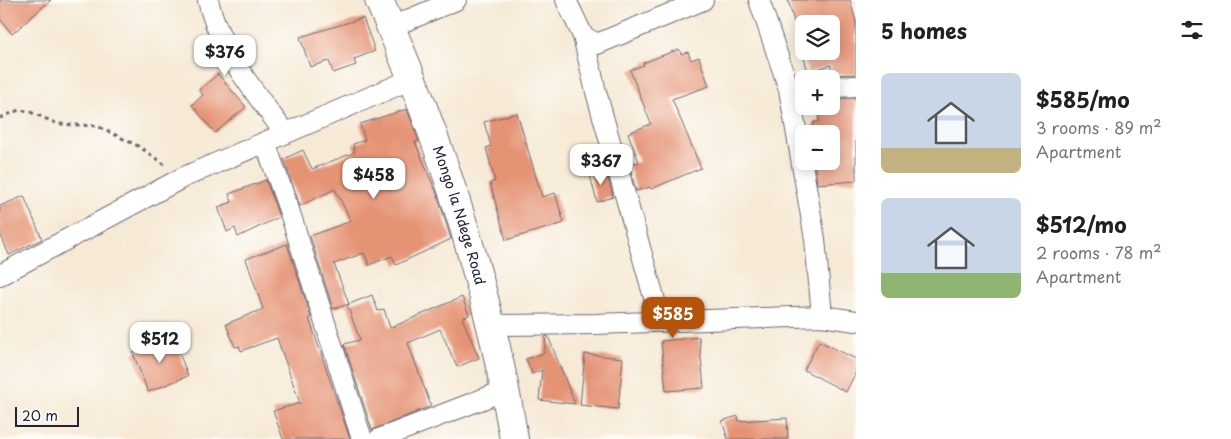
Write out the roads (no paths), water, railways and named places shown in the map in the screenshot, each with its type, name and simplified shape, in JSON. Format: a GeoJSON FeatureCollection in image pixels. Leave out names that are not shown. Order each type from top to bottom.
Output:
{"type":"FeatureCollection","features":[{"type":"Feature","properties":{"kind":"street"},"geometry":{"type":"LineString","coordinates":[[208,0],[214,25],[254,92],[285,133]]}},
{"type":"Feature","properties":{"kind":"street","name":"Mongo la Ndege Road"},"geometry":{"type":"LineString","coordinates":[[380,0],[445,164],[492,325],[514,439]]}},
{"type":"Feature","properties":{"kind":"street"},"geometry":{"type":"LineString","coordinates":[[391,27],[456,0]]}},
{"type":"Feature","properties":{"kind":"street"},"geometry":{"type":"LineString","coordinates":[[566,0],[583,36],[596,92],[661,322]]}},
{"type":"Feature","properties":{"kind":"street"},"geometry":{"type":"LineString","coordinates":[[583,36],[597,44],[703,0]]}},
{"type":"Feature","properties":{"kind":"street"},"geometry":{"type":"LineString","coordinates":[[759,0],[795,84]]}},
{"type":"Feature","properties":{"kind":"street"},"geometry":{"type":"LineString","coordinates":[[0,275],[184,177],[412,79]]}},
{"type":"Feature","properties":{"kind":"street"},"geometry":{"type":"LineString","coordinates":[[840,87],[856,86]]}},
{"type":"Feature","properties":{"kind":"street"},"geometry":{"type":"LineString","coordinates":[[800,115],[822,316]]}},
{"type":"Feature","properties":{"kind":"street"},"geometry":{"type":"LineString","coordinates":[[265,142],[290,213],[362,439]]}},
{"type":"Feature","properties":{"kind":"street"},"geometry":{"type":"LineString","coordinates":[[492,325],[661,322],[822,316],[856,321]]}},
{"type":"Feature","properties":{"kind":"street"},"geometry":{"type":"LineString","coordinates":[[379,439],[506,390]]}}]}
